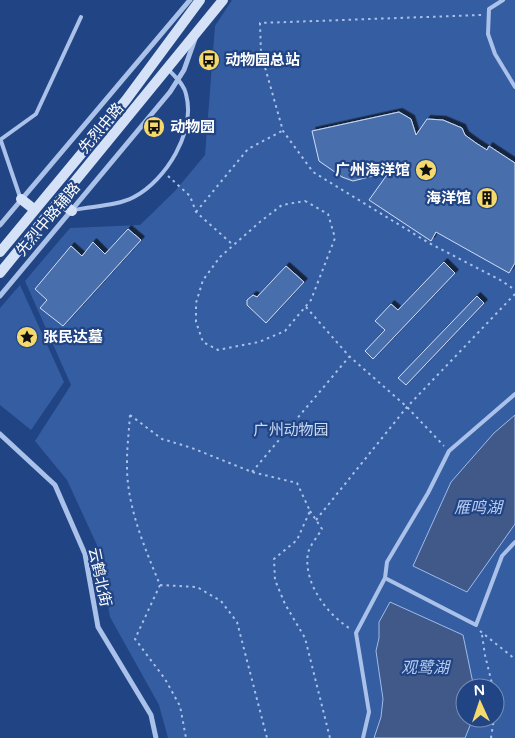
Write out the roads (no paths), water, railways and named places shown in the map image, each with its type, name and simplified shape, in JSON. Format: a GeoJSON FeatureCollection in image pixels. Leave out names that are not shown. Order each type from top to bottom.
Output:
{"type":"FeatureCollection","features":[{"type":"Feature","properties":{"kind":"main road","name":"先烈中路"},"geometry":{"type":"LineString","coordinates":[[0,252],[131,94],[200,0]]}},
{"type":"Feature","properties":{"kind":"main road","name":"先烈中路"},"geometry":{"type":"LineString","coordinates":[[0,273],[169,70],[224,0]]}},
{"type":"Feature","properties":{"kind":"main road"},"geometry":{"type":"LineString","coordinates":[[21,200],[35,210]]}},
{"type":"Feature","properties":{"kind":"main road"},"geometry":{"type":"LineString","coordinates":[[59,201],[72,211]]}},
{"type":"Feature","properties":{"kind":"street"},"geometry":{"type":"LineString","coordinates":[[0,225],[190,0]]}},
{"type":"Feature","properties":{"kind":"street","name":"先烈中路辅路"},"geometry":{"type":"LineString","coordinates":[[0,296],[72,211],[178,80],[188,60],[197,33]]}},
{"type":"Feature","properties":{"kind":"street","name":"云鹤北街"},"geometry":{"type":"LineString","coordinates":[[0,434],[55,485],[85,554],[98,627],[151,715],[156,738]]}},
{"type":"Feature","properties":{"kind":"lane"},"geometry":{"type":"LineString","coordinates":[[503,0],[489,9],[488,34],[495,54],[515,86]]}},
{"type":"Feature","properties":{"kind":"lane"},"geometry":{"type":"LineString","coordinates":[[21,200],[1,140],[36,114],[81,18]]}},
{"type":"Feature","properties":{"kind":"lane"},"geometry":{"type":"LineString","coordinates":[[72,211],[133,198],[151,184],[163,171],[180,146],[187,122],[186,94],[178,80],[169,70]]}},
{"type":"Feature","properties":{"kind":"lane"},"geometry":{"type":"LineString","coordinates":[[363,738],[369,712],[356,633],[386,578],[387,562],[428,493],[449,452],[515,394]]}},
{"type":"Feature","properties":{"kind":"lane"},"geometry":{"type":"LineString","coordinates":[[386,578],[476,625],[502,556],[515,542]]}},
{"type":"Feature","properties":{"kind":"water","name":"雁鸣湖"},"geometry":{"type":"Polygon","coordinates":[[[515,415],[515,524],[467,592],[413,566],[451,482],[494,433],[515,415]]]}},
{"type":"Feature","properties":{"kind":"water","name":"观鹭湖"},"geometry":{"type":"Polygon","coordinates":[[[390,602],[463,635],[472,678],[455,678],[455,728],[469,728],[465,738],[374,738],[381,717],[383,699],[376,651],[379,638],[379,622],[390,602]]]}},
{"type":"Feature","properties":{"kind":"place","name":"动物园总站"},"geometry":{"type":"Point","coordinates":[209,60]}},
{"type":"Feature","properties":{"kind":"place","name":"动物园"},"geometry":{"type":"Point","coordinates":[154,127]}},
{"type":"Feature","properties":{"kind":"place","name":"广州海洋馆"},"geometry":{"type":"Point","coordinates":[426,170]}},
{"type":"Feature","properties":{"kind":"place","name":"海洋馆"},"geometry":{"type":"Point","coordinates":[487,198]}},
{"type":"Feature","properties":{"kind":"place","name":"张民达墓"},"geometry":{"type":"Point","coordinates":[27,337]}},
{"type":"Feature","properties":{"kind":"park label","name":"广州动物园"},"geometry":{"type":"Point","coordinates":[291,430]}}]}
